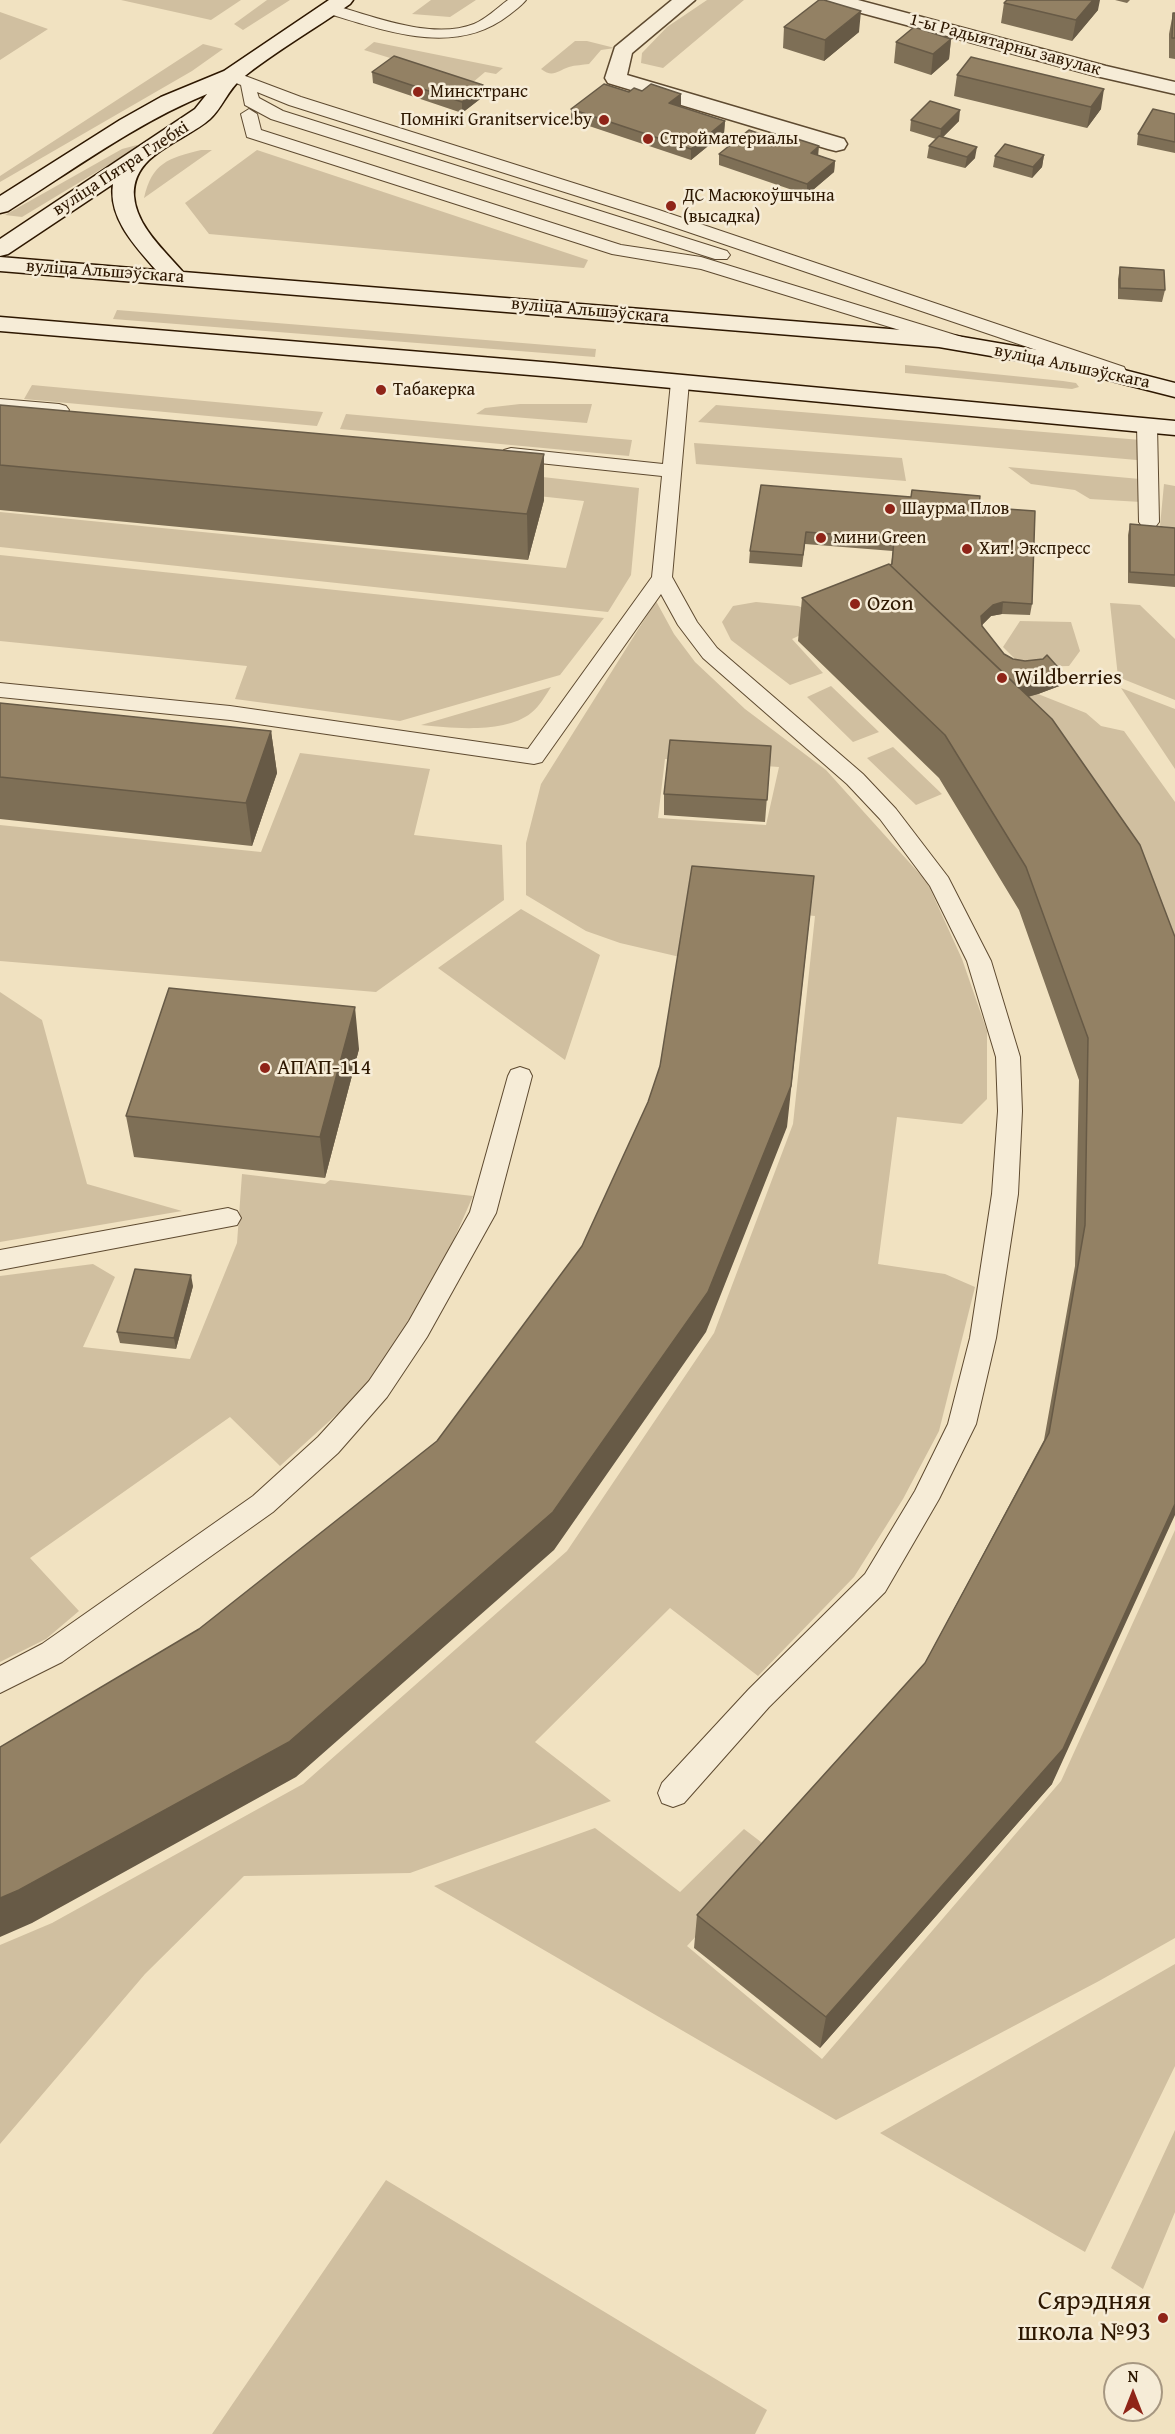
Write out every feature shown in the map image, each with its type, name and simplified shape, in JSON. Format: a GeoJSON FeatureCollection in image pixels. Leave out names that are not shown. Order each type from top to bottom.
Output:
{"type":"FeatureCollection","features":[{"type":"Feature","properties":{"kind":"main road"},"geometry":{"type":"LineString","coordinates":[[685,0],[622,51],[616,78],[836,144]]}},
{"type":"Feature","properties":{"kind":"main road","name":"1-ы Радыятарны завулак"},"geometry":{"type":"LineString","coordinates":[[835,0],[1103,72],[1175,88]]}},
{"type":"Feature","properties":{"kind":"main road","name":"вуліца Пятра Глебкі"},"geometry":{"type":"LineString","coordinates":[[0,249],[204,114],[245,94],[336,5]]}},
{"type":"Feature","properties":{"kind":"main road","name":"вуліца Пятра Глебкі"},"geometry":{"type":"LineString","coordinates":[[0,206],[128,125],[169,102],[245,94]]}},
{"type":"Feature","properties":{"kind":"main road"},"geometry":{"type":"LineString","coordinates":[[136,159],[123,186],[123,207],[136,229],[175,277]]}},
{"type":"Feature","properties":{"kind":"main road","name":"вуліца Альшэўскага"},"geometry":{"type":"LineString","coordinates":[[0,264],[927,339],[1062,361],[1172,389]]}},
{"type":"Feature","properties":{"kind":"main road","name":"вуліца Альшэўскага"},"geometry":{"type":"LineString","coordinates":[[0,324],[680,382],[1175,428]]}},
{"type":"Feature","properties":{"kind":"lane"},"geometry":{"type":"LineString","coordinates":[[336,5],[370,21],[434,33],[449,33],[478,27],[518,0]]}},
{"type":"Feature","properties":{"kind":"lane"},"geometry":{"type":"LineString","coordinates":[[245,94],[266,123],[967,345]]}},
{"type":"Feature","properties":{"kind":"lane"},"geometry":{"type":"LineString","coordinates":[[245,94],[277,115],[734,259],[1006,352]]}},
{"type":"Feature","properties":{"kind":"lane"},"geometry":{"type":"LineString","coordinates":[[245,94],[265,98],[732,249],[1062,361]]}},
{"type":"Feature","properties":{"kind":"lane"},"geometry":{"type":"LineString","coordinates":[[245,94],[295,101],[653,214],[1172,389]]}},
{"type":"Feature","properties":{"kind":"lane"},"geometry":{"type":"LineString","coordinates":[[0,690],[230,713],[534,757],[662,577],[680,382]]}},
{"type":"Feature","properties":{"kind":"lane"},"geometry":{"type":"LineString","coordinates":[[0,405],[76,412]]}},
{"type":"Feature","properties":{"kind":"lane"},"geometry":{"type":"LineString","coordinates":[[1147,425],[1149,522]]}},
{"type":"Feature","properties":{"kind":"lane"},"geometry":{"type":"LineString","coordinates":[[496,453],[670,471]]}},
{"type":"Feature","properties":{"kind":"lane"},"geometry":{"type":"LineString","coordinates":[[662,577],[688,625],[710,653],[855,779],[888,814],[940,883],[979,961],[1008,1056],[1010,1111],[1005,1194],[983,1338],[962,1424],[957,1435],[925,1499],[875,1583],[759,1698],[674,1793]]}},
{"type":"Feature","properties":{"kind":"lane"},"geometry":{"type":"LineString","coordinates":[[0,1680],[52,1653],[263,1504],[328,1444],[378,1389],[418,1329],[483,1213],[520,1076]]}},
{"type":"Feature","properties":{"kind":"lane"},"geometry":{"type":"LineString","coordinates":[[0,1260],[228,1218]]}},
{"type":"Feature","properties":{"kind":"shaded area"},"geometry":{"type":"Polygon","coordinates":[[[121,0],[241,0],[211,20],[121,0]]]}},
{"type":"Feature","properties":{"kind":"shaded area"},"geometry":{"type":"Polygon","coordinates":[[[267,0],[290,0],[243,30],[234,24],[267,0]]]}},
{"type":"Feature","properties":{"kind":"shaded area"},"geometry":{"type":"Polygon","coordinates":[[[431,0],[476,0],[450,17],[412,14],[431,0]]]}},
{"type":"Feature","properties":{"kind":"shaded area"},"geometry":{"type":"Polygon","coordinates":[[[707,0],[744,0],[663,68],[641,63],[642,53],[667,27],[707,0]]]}},
{"type":"Feature","properties":{"kind":"shaded area"},"geometry":{"type":"Polygon","coordinates":[[[0,12],[48,29],[0,60],[0,12]]]}},
{"type":"Feature","properties":{"kind":"shaded area"},"geometry":{"type":"Polygon","coordinates":[[[575,41],[587,41],[615,48],[601,50],[589,64],[571,66],[555,73],[541,69],[575,41]]]}},
{"type":"Feature","properties":{"kind":"shaded area"},"geometry":{"type":"Polygon","coordinates":[[[374,42],[503,68],[496,74],[485,72],[472,83],[364,50],[374,42]]]}},
{"type":"Feature","properties":{"kind":"shaded area"},"geometry":{"type":"Polygon","coordinates":[[[203,44],[223,49],[192,71],[0,182],[0,176],[203,44]]]}},
{"type":"Feature","properties":{"kind":"shaded area"},"geometry":{"type":"Polygon","coordinates":[[[137,145],[138,147],[22,217],[5,215],[122,149],[137,145]]]}},
{"type":"Feature","properties":{"kind":"shaded area"},"geometry":{"type":"Polygon","coordinates":[[[201,150],[212,150],[144,198],[152,177],[163,164],[179,156],[201,150]]]}},
{"type":"Feature","properties":{"kind":"shaded area"},"geometry":{"type":"Polygon","coordinates":[[[257,150],[588,260],[584,268],[209,234],[185,203],[257,150]]]}},
{"type":"Feature","properties":{"kind":"shaded area"},"geometry":{"type":"Polygon","coordinates":[[[117,310],[596,349],[595,357],[113,319],[117,310]]]}},
{"type":"Feature","properties":{"kind":"shaded area"},"geometry":{"type":"Polygon","coordinates":[[[905,365],[1063,381],[1076,383],[1079,387],[1072,389],[905,373],[905,365]]]}},
{"type":"Feature","properties":{"kind":"shaded area"},"geometry":{"type":"Polygon","coordinates":[[[32,385],[323,412],[317,426],[24,399],[32,385]]]}},
{"type":"Feature","properties":{"kind":"shaded area"},"geometry":{"type":"Polygon","coordinates":[[[520,404],[592,404],[587,423],[476,414],[485,408],[520,404]]]}},
{"type":"Feature","properties":{"kind":"shaded area"},"geometry":{"type":"Polygon","coordinates":[[[716,405],[1141,440],[1137,460],[698,422],[716,405]]]}},
{"type":"Feature","properties":{"kind":"shaded area"},"geometry":{"type":"Polygon","coordinates":[[[346,414],[632,440],[629,456],[340,429],[346,414]]]}},
{"type":"Feature","properties":{"kind":"shaded area"},"geometry":{"type":"Polygon","coordinates":[[[694,443],[902,458],[906,481],[696,464],[694,443]]]}},
{"type":"Feature","properties":{"kind":"shaded area"},"geometry":{"type":"Polygon","coordinates":[[[1008,467],[1140,479],[1141,502],[1090,499],[1075,490],[1031,484],[1008,467]]]}},
{"type":"Feature","properties":{"kind":"shaded area"},"geometry":{"type":"Polygon","coordinates":[[[534,476],[639,488],[631,575],[608,612],[0,547],[0,512],[566,568],[584,501],[529,495],[534,476]]]}},
{"type":"Feature","properties":{"kind":"shaded area"},"geometry":{"type":"Polygon","coordinates":[[[1164,484],[1175,486],[1175,528],[1160,526],[1164,484]]]}},
{"type":"Feature","properties":{"kind":"shaded area"},"geometry":{"type":"Polygon","coordinates":[[[0,555],[604,618],[560,675],[400,721],[235,699],[247,666],[0,641],[0,555]]]}},
{"type":"Feature","properties":{"kind":"shaded area"},"geometry":{"type":"Polygon","coordinates":[[[656,601],[674,634],[695,662],[745,709],[826,770],[927,882],[962,959],[987,1031],[987,1099],[962,1124],[897,1117],[878,1264],[945,1274],[975,1287],[939,1431],[903,1499],[854,1577],[758,1676],[670,1608],[535,1742],[611,1801],[410,1873],[244,1876],[145,1974],[0,2144],[0,1945],[52,1923],[303,1784],[567,1551],[714,1333],[793,1124],[815,916],[688,904],[680,957],[620,943],[586,931],[526,895],[526,843],[541,784],[656,601]],[[665,759],[658,818],[766,825],[779,767],[665,759]]]}},
{"type":"Feature","properties":{"kind":"shaded area"},"geometry":{"type":"Polygon","coordinates":[[[756,602],[798,606],[834,619],[792,639],[823,673],[790,685],[731,640],[722,622],[733,606],[756,602]]]}},
{"type":"Feature","properties":{"kind":"shaded area"},"geometry":{"type":"Polygon","coordinates":[[[1110,603],[1140,605],[1175,639],[1175,700],[1118,677],[1110,603]]]}},
{"type":"Feature","properties":{"kind":"shaded area"},"geometry":{"type":"Polygon","coordinates":[[[1020,621],[1071,622],[1080,651],[1069,666],[1023,667],[1003,647],[1020,621]]]}},
{"type":"Feature","properties":{"kind":"shaded area"},"geometry":{"type":"Polygon","coordinates":[[[831,686],[879,732],[853,742],[807,697],[831,686]]]}},
{"type":"Feature","properties":{"kind":"shaded area"},"geometry":{"type":"Polygon","coordinates":[[[551,687],[531,713],[507,724],[478,728],[421,725],[551,687]]]}},
{"type":"Feature","properties":{"kind":"shaded area"},"geometry":{"type":"Polygon","coordinates":[[[1121,688],[1175,709],[1175,769],[1121,688]]]}},
{"type":"Feature","properties":{"kind":"shaded area"},"geometry":{"type":"Polygon","coordinates":[[[1038,694],[1086,713],[1101,726],[1124,731],[1175,802],[1175,994],[994,705],[1038,694]]]}},
{"type":"Feature","properties":{"kind":"shaded area"},"geometry":{"type":"Polygon","coordinates":[[[893,747],[942,794],[916,805],[867,758],[893,747]]]}},
{"type":"Feature","properties":{"kind":"shaded area"},"geometry":{"type":"Polygon","coordinates":[[[300,753],[430,769],[414,835],[502,845],[504,900],[376,992],[0,961],[0,825],[261,852],[300,753]]]}},
{"type":"Feature","properties":{"kind":"shaded area"},"geometry":{"type":"Polygon","coordinates":[[[521,909],[600,955],[565,1060],[438,968],[521,909]]]}},
{"type":"Feature","properties":{"kind":"shaded area"},"geometry":{"type":"Polygon","coordinates":[[[0,992],[42,1020],[87,1184],[182,1211],[0,1242],[0,992]]]}},
{"type":"Feature","properties":{"kind":"shaded area"},"geometry":{"type":"Polygon","coordinates":[[[242,1174],[325,1184],[330,1180],[473,1196],[439,1273],[380,1370],[346,1406],[280,1466],[230,1417],[30,1558],[79,1611],[46,1639],[0,1662],[0,1276],[93,1264],[115,1277],[83,1347],[190,1359],[237,1243],[242,1174]]]}},
{"type":"Feature","properties":{"kind":"shaded area"},"geometry":{"type":"Polygon","coordinates":[[[1175,1530],[1175,1938],[1099,1981],[836,2120],[434,1886],[595,1828],[680,1892],[744,1829],[774,1852],[687,1946],[822,2059],[1061,1781],[1175,1530]]]}},
{"type":"Feature","properties":{"kind":"shaded area"},"geometry":{"type":"Polygon","coordinates":[[[1175,1964],[1175,2066],[1085,2252],[880,2133],[1175,1964]]]}},
{"type":"Feature","properties":{"kind":"shaded area"},"geometry":{"type":"Polygon","coordinates":[[[1175,2130],[1175,2212],[1143,2289],[1111,2268],[1175,2130]]]}},
{"type":"Feature","properties":{"kind":"shaded area"},"geometry":{"type":"Polygon","coordinates":[[[386,2180],[767,2410],[755,2434],[212,2434],[386,2180]]]}},
{"type":"Feature","properties":{"kind":"building"},"geometry":{"type":"Polygon","coordinates":[[[819,0],[861,11],[825,40],[784,27],[819,0]]]}},
{"type":"Feature","properties":{"kind":"building"},"geometry":{"type":"Polygon","coordinates":[[[1007,0],[1093,0],[1076,20],[1004,3],[1007,0]]]}},
{"type":"Feature","properties":{"kind":"building"},"geometry":{"type":"Polygon","coordinates":[[[1173,13],[1175,13],[1175,38],[1172,38],[1173,13]]]}},
{"type":"Feature","properties":{"kind":"building"},"geometry":{"type":"Polygon","coordinates":[[[914,27],[951,39],[933,54],[896,42],[914,27]]]}},
{"type":"Feature","properties":{"kind":"building"},"geometry":{"type":"Polygon","coordinates":[[[394,56],[483,85],[462,102],[372,72],[394,56]]]}},
{"type":"Feature","properties":{"kind":"building"},"geometry":{"type":"Polygon","coordinates":[[[971,57],[1104,89],[1091,107],[957,75],[971,57]]]}},
{"type":"Feature","properties":{"kind":"building"},"geometry":{"type":"Polygon","coordinates":[[[604,84],[629,92],[634,88],[642,91],[651,84],[681,94],[669,103],[725,121],[691,149],[571,109],[604,84]]]}},
{"type":"Feature","properties":{"kind":"building"},"geometry":{"type":"Polygon","coordinates":[[[930,101],[960,110],[941,129],[911,120],[930,101]]]}},
{"type":"Feature","properties":{"kind":"building"},"geometry":{"type":"Polygon","coordinates":[[[1153,109],[1175,114],[1175,142],[1138,134],[1153,109]]]}},
{"type":"Feature","properties":{"kind":"building"},"geometry":{"type":"Polygon","coordinates":[[[749,130],[781,141],[788,136],[819,146],[811,153],[835,161],[807,184],[719,154],[749,130]]]}},
{"type":"Feature","properties":{"kind":"building"},"geometry":{"type":"Polygon","coordinates":[[[939,136],[977,147],[967,157],[929,146],[939,136]]]}},
{"type":"Feature","properties":{"kind":"building"},"geometry":{"type":"Polygon","coordinates":[[[1005,144],[1044,155],[1033,167],[995,156],[1005,144]]]}},
{"type":"Feature","properties":{"kind":"building"},"geometry":{"type":"Polygon","coordinates":[[[1120,267],[1164,270],[1165,290],[1120,288],[1120,267]]]}},
{"type":"Feature","properties":{"kind":"building"},"geometry":{"type":"Polygon","coordinates":[[[0,405],[544,454],[527,514],[0,465],[0,405]]]}},
{"type":"Feature","properties":{"kind":"building"},"geometry":{"type":"Polygon","coordinates":[[[761,485],[911,497],[912,490],[980,496],[979,507],[1035,511],[1032,604],[1003,602],[993,605],[981,616],[982,626],[1004,654],[1013,659],[1025,661],[1043,659],[1047,655],[1064,674],[1019,688],[890,565],[892,564],[894,539],[806,532],[803,555],[750,551],[761,485]]]}},
{"type":"Feature","properties":{"kind":"building"},"geometry":{"type":"Polygon","coordinates":[[[1130,524],[1175,528],[1175,575],[1130,572],[1130,524]]]}},
{"type":"Feature","properties":{"kind":"building"},"geometry":{"type":"Polygon","coordinates":[[[889,564],[1052,719],[1140,845],[1175,937],[1175,1504],[1063,1749],[826,2017],[697,1915],[925,1663],[1049,1433],[1085,1225],[1088,1038],[1026,867],[945,735],[802,598],[889,564]]]}},
{"type":"Feature","properties":{"kind":"building"},"geometry":{"type":"Polygon","coordinates":[[[0,703],[271,731],[246,803],[0,777],[0,703]]]}},
{"type":"Feature","properties":{"kind":"building"},"geometry":{"type":"Polygon","coordinates":[[[670,740],[771,746],[767,800],[664,794],[670,740]]]}},
{"type":"Feature","properties":{"kind":"building"},"geometry":{"type":"Polygon","coordinates":[[[692,866],[814,876],[791,1086],[708,1292],[553,1512],[289,1742],[19,1890],[0,1898],[0,1747],[199,1629],[437,1441],[582,1246],[648,1102],[660,1066],[692,866]]]}},
{"type":"Feature","properties":{"kind":"building"},"geometry":{"type":"Polygon","coordinates":[[[169,988],[355,1007],[320,1137],[126,1116],[169,988]]]}},
{"type":"Feature","properties":{"kind":"building"},"geometry":{"type":"Polygon","coordinates":[[[135,1269],[191,1275],[174,1338],[117,1332],[135,1269]]]}},
{"type":"Feature","properties":{"kind":"place","name":"Минсктранс"},"geometry":{"type":"Point","coordinates":[418,92]}},
{"type":"Feature","properties":{"kind":"place","name":"Помнікі Granitservice.by"},"geometry":{"type":"Point","coordinates":[604,120]}},
{"type":"Feature","properties":{"kind":"place","name":"Стройматериалы"},"geometry":{"type":"Point","coordinates":[648,139]}},
{"type":"Feature","properties":{"kind":"place","name":"ДС Масюкоўшчына (высадка)"},"geometry":{"type":"Point","coordinates":[671,206]}},
{"type":"Feature","properties":{"kind":"place","name":"Табакерка"},"geometry":{"type":"Point","coordinates":[381,390]}},
{"type":"Feature","properties":{"kind":"place","name":"Шаурма Плов"},"geometry":{"type":"Point","coordinates":[890,509]}},
{"type":"Feature","properties":{"kind":"place","name":"мини Green"},"geometry":{"type":"Point","coordinates":[821,538]}},
{"type":"Feature","properties":{"kind":"place","name":"Хит! Экспресс"},"geometry":{"type":"Point","coordinates":[967,549]}},
{"type":"Feature","properties":{"kind":"place","name":"Ozon"},"geometry":{"type":"Point","coordinates":[855,604]}},
{"type":"Feature","properties":{"kind":"place","name":"Wildberries"},"geometry":{"type":"Point","coordinates":[1002,678]}},
{"type":"Feature","properties":{"kind":"place","name":"АПАП-114"},"geometry":{"type":"Point","coordinates":[265,1068]}},
{"type":"Feature","properties":{"kind":"place","name":"Сярэдняя школа №93"},"geometry":{"type":"Point","coordinates":[1163,2318]}}]}
